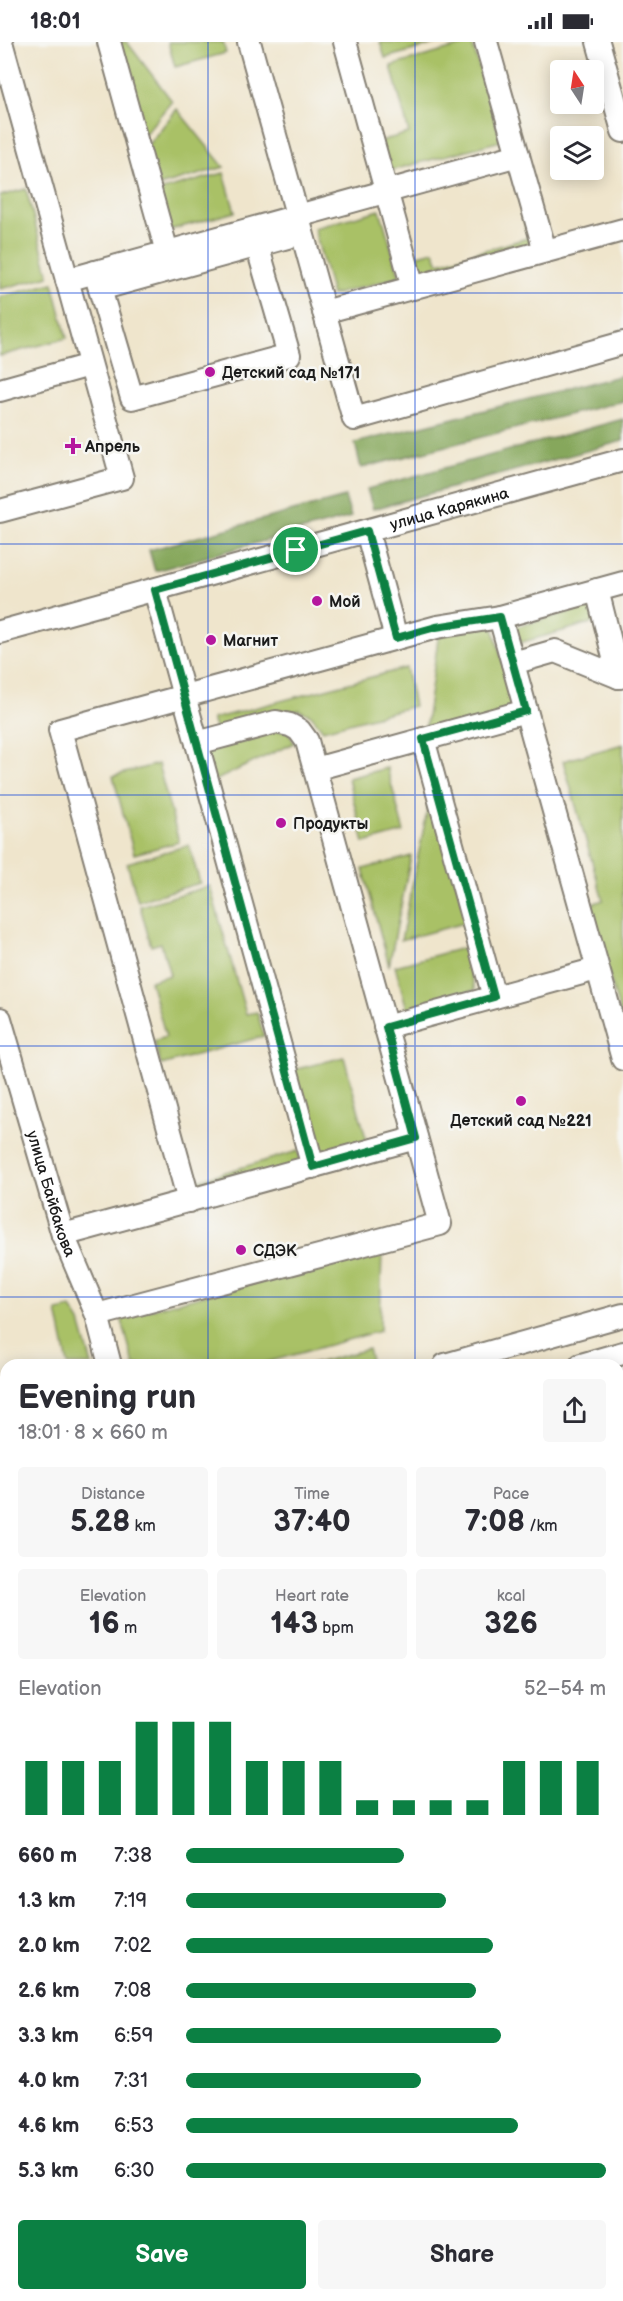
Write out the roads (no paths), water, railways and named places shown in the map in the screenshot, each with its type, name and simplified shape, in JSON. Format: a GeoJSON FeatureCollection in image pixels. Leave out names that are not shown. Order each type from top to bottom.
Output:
{"type":"FeatureCollection","features":[{"type":"Feature","properties":{"kind":"street"},"geometry":{"type":"LineString","coordinates":[[0,511],[122,477],[1,42]]}},
{"type":"Feature","properties":{"kind":"street"},"geometry":{"type":"LineString","coordinates":[[109,42],[167,252]]}},
{"type":"Feature","properties":{"kind":"street"},"geometry":{"type":"LineString","coordinates":[[249,42],[354,419],[623,343]]}},
{"type":"Feature","properties":{"kind":"street"},"geometry":{"type":"LineString","coordinates":[[345,42],[413,288]]}},
{"type":"Feature","properties":{"kind":"street"},"geometry":{"type":"LineString","coordinates":[[486,42],[545,251]]}},
{"type":"Feature","properties":{"kind":"street"},"geometry":{"type":"LineString","coordinates":[[598,42],[623,131]]}},
{"type":"Feature","properties":{"kind":"street"},"geometry":{"type":"LineString","coordinates":[[67,280],[97,281],[257,245],[300,225],[386,191],[518,155]]}},
{"type":"Feature","properties":{"kind":"street"},"geometry":{"type":"LineString","coordinates":[[97,281],[167,252],[300,225]]}},
{"type":"Feature","properties":{"kind":"street"},"geometry":{"type":"LineString","coordinates":[[324,312],[623,230]]}},
{"type":"Feature","properties":{"kind":"street"},"geometry":{"type":"LineString","coordinates":[[97,281],[132,398],[289,355],[257,245]]}},
{"type":"Feature","properties":{"kind":"street"},"geometry":{"type":"LineString","coordinates":[[0,390],[90,365]]}},
{"type":"Feature","properties":{"kind":"street","name":"улица Карякина"},"geometry":{"type":"LineString","coordinates":[[0,632],[623,460]]}},
{"type":"Feature","properties":{"kind":"street"},"geometry":{"type":"LineString","coordinates":[[367,531],[396,638]]}},
{"type":"Feature","properties":{"kind":"street"},"geometry":{"type":"LineString","coordinates":[[189,1201],[60,730],[436,627],[500,617],[623,583]]}},
{"type":"Feature","properties":{"kind":"street"},"geometry":{"type":"LineString","coordinates":[[155,590],[313,1167]]}},
{"type":"Feature","properties":{"kind":"street"},"geometry":{"type":"LineString","coordinates":[[597,590],[621,676]]}},
{"type":"Feature","properties":{"kind":"street"},"geometry":{"type":"LineString","coordinates":[[500,617],[623,1059]]}},
{"type":"Feature","properties":{"kind":"street"},"geometry":{"type":"LineString","coordinates":[[513,663],[555,651],[621,676]]}},
{"type":"Feature","properties":{"kind":"street"},"geometry":{"type":"LineString","coordinates":[[315,769],[526,711]]}},
{"type":"Feature","properties":{"kind":"street"},"geometry":{"type":"LineString","coordinates":[[97,1315],[440,1224],[307,741],[299,730],[276,722],[197,743]]}},
{"type":"Feature","properties":{"kind":"street"},"geometry":{"type":"LineString","coordinates":[[423,739],[494,997]]}},
{"type":"Feature","properties":{"kind":"street"},"geometry":{"type":"LineString","coordinates":[[386,1027],[597,969]]}},
{"type":"Feature","properties":{"kind":"street","name":"улица Байбакова"},"geometry":{"type":"LineString","coordinates":[[0,1019],[63,1235],[97,1315],[108,1359]]}},
{"type":"Feature","properties":{"kind":"street"},"geometry":{"type":"LineString","coordinates":[[63,1235],[416,1138]]}},
{"type":"Feature","properties":{"kind":"street"},"geometry":{"type":"LineString","coordinates":[[466,1359],[623,1314]]}},
{"type":"Feature","properties":{"kind":"street"},"geometry":{"type":"LineString","coordinates":[[590,1324],[590,1359]]}},
{"type":"Feature","properties":{"kind":"street"},"geometry":{"type":"LineString","coordinates":[[603,1359],[623,1353]]}},
{"type":"Feature","properties":{"kind":"place","name":"Детский сад №171"},"geometry":{"type":"Point","coordinates":[210,372]}},
{"type":"Feature","properties":{"kind":"place","name":"Апрель"},"geometry":{"type":"Point","coordinates":[73,446]}},
{"type":"Feature","properties":{"kind":"place","name":"Мой"},"geometry":{"type":"Point","coordinates":[317,601]}},
{"type":"Feature","properties":{"kind":"place","name":"Магнит"},"geometry":{"type":"Point","coordinates":[211,640]}},
{"type":"Feature","properties":{"kind":"place","name":"Продукты"},"geometry":{"type":"Point","coordinates":[281,823]}},
{"type":"Feature","properties":{"kind":"place","name":"Детский сад №221"},"geometry":{"type":"Point","coordinates":[521,1101]}},
{"type":"Feature","properties":{"kind":"place","name":"СДЭК"},"geometry":{"type":"Point","coordinates":[241,1250]}}]}
